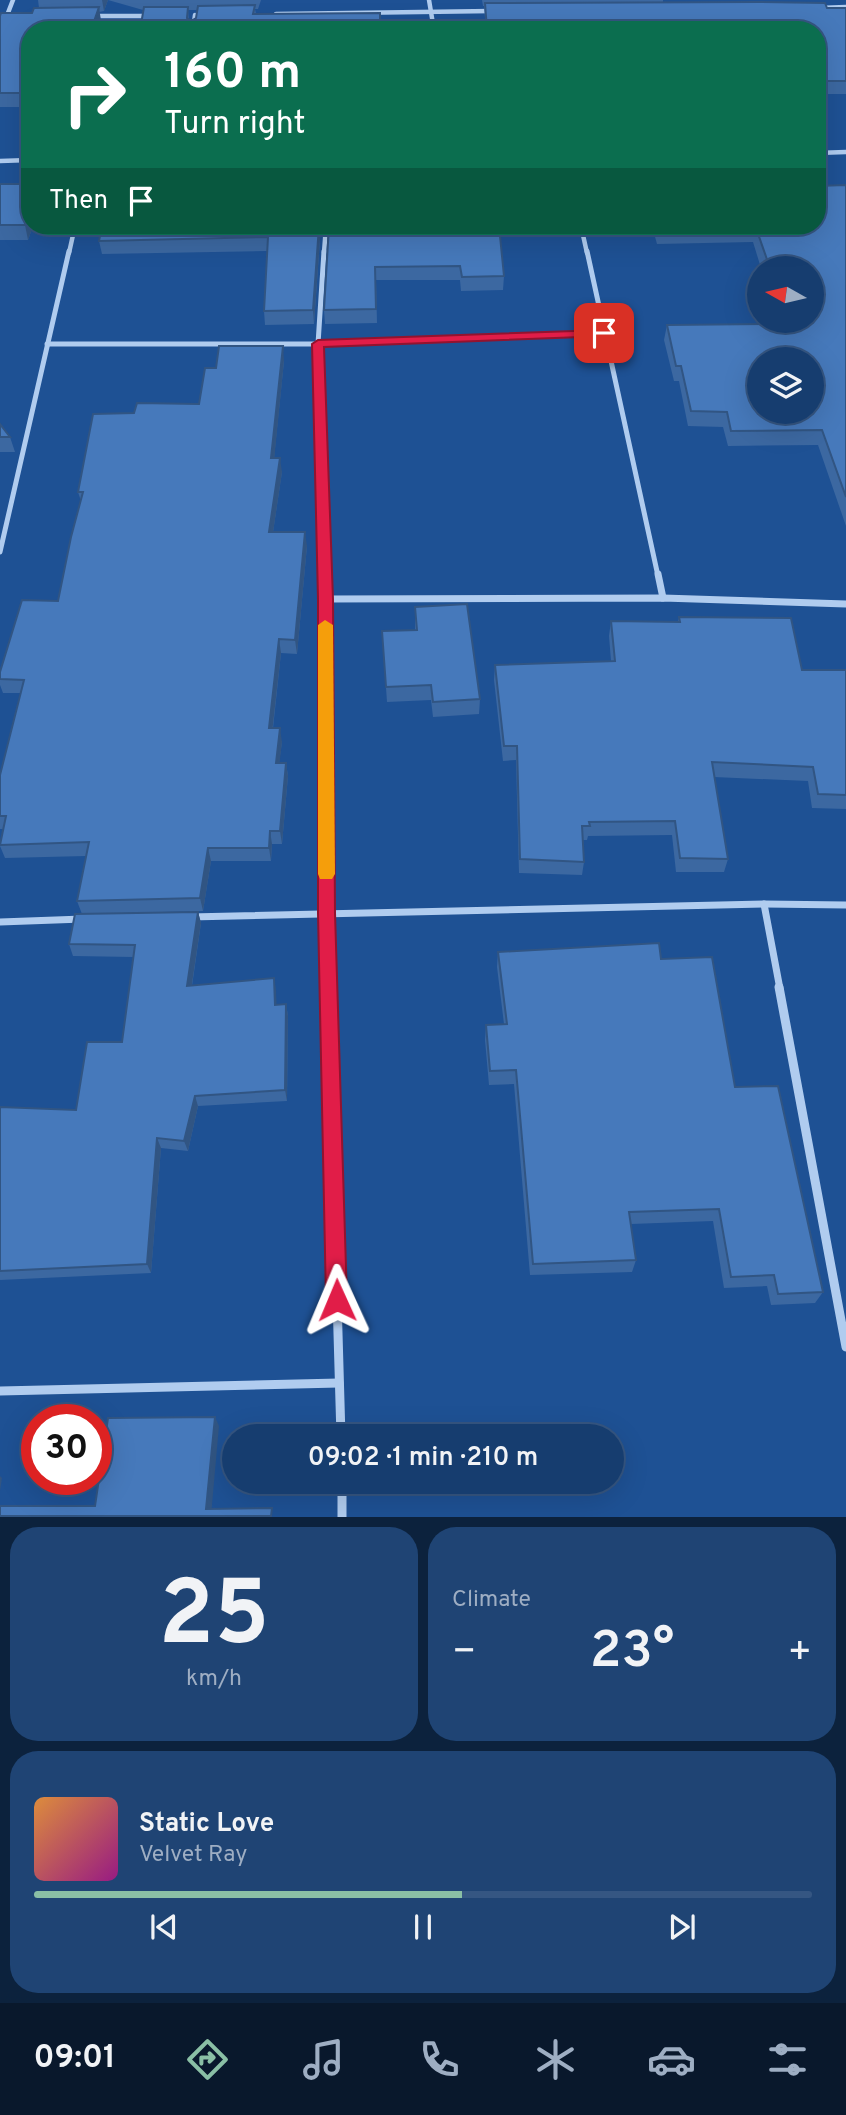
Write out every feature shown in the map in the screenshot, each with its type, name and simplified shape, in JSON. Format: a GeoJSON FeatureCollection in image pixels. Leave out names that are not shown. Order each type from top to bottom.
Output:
{"type":"FeatureCollection","features":[{"type":"Feature","properties":{"kind":"street"},"geometry":{"type":"LineString","coordinates":[[13,0],[3,18],[19,18]]}},
{"type":"Feature","properties":{"kind":"street"},"geometry":{"type":"LineString","coordinates":[[429,0],[433,21]]}},
{"type":"Feature","properties":{"kind":"street"},"geometry":{"type":"LineString","coordinates":[[806,8],[846,7]]}},
{"type":"Feature","properties":{"kind":"street"},"geometry":{"type":"LineString","coordinates":[[265,14],[498,11]]}},
{"type":"Feature","properties":{"kind":"street"},"geometry":{"type":"LineString","coordinates":[[87,16],[155,15]]}},
{"type":"Feature","properties":{"kind":"street"},"geometry":{"type":"LineString","coordinates":[[181,15],[195,15],[194,21]]}},
{"type":"Feature","properties":{"kind":"street"},"geometry":{"type":"LineString","coordinates":[[826,153],[846,152]]}},
{"type":"Feature","properties":{"kind":"street"},"geometry":{"type":"LineString","coordinates":[[0,161],[21,160]]}},
{"type":"Feature","properties":{"kind":"street"},"geometry":{"type":"LineString","coordinates":[[0,552],[73,235]]}},
{"type":"Feature","properties":{"kind":"street"},"geometry":{"type":"LineString","coordinates":[[325,235],[318,344],[325,599],[326,913],[341,1424]]}},
{"type":"Feature","properties":{"kind":"street"},"geometry":{"type":"LineString","coordinates":[[583,235],[663,598]]}},
{"type":"Feature","properties":{"kind":"street"},"geometry":{"type":"LineString","coordinates":[[47,344],[318,344],[604,333]]}},
{"type":"Feature","properties":{"kind":"street"},"geometry":{"type":"LineString","coordinates":[[325,599],[663,598],[846,604]]}},
{"type":"Feature","properties":{"kind":"street"},"geometry":{"type":"LineString","coordinates":[[764,904],[846,1347]]}},
{"type":"Feature","properties":{"kind":"street"},"geometry":{"type":"LineString","coordinates":[[177,917],[764,904],[846,905]]}},
{"type":"Feature","properties":{"kind":"street"},"geometry":{"type":"LineString","coordinates":[[0,922],[95,919]]}},
{"type":"Feature","properties":{"kind":"street"},"geometry":{"type":"LineString","coordinates":[[0,1391],[339,1383]]}},
{"type":"Feature","properties":{"kind":"street"},"geometry":{"type":"LineString","coordinates":[[342,1494],[342,1517]]}},
{"type":"Feature","properties":{"kind":"building"},"geometry":{"type":"Polygon","coordinates":[[[485,3],[825,3],[827,8],[846,8],[846,81],[826,81],[826,21],[486,21],[485,3]]]}},
{"type":"Feature","properties":{"kind":"building"},"geometry":{"type":"Polygon","coordinates":[[[255,5],[253,14],[380,13],[380,21],[191,21],[196,18],[198,6],[255,5]]]}},
{"type":"Feature","properties":{"kind":"building"},"geometry":{"type":"Polygon","coordinates":[[[99,7],[94,21],[21,21],[21,93],[0,93],[1,13],[32,13],[34,8],[99,7]]]}},
{"type":"Feature","properties":{"kind":"building"},"geometry":{"type":"Polygon","coordinates":[[[144,7],[188,7],[187,18],[191,21],[142,21],[144,7]]]}},
{"type":"Feature","properties":{"kind":"building"},"geometry":{"type":"Polygon","coordinates":[[[0,184],[21,184],[21,225],[0,225],[0,184]]]}},
{"type":"Feature","properties":{"kind":"building"},"geometry":{"type":"Polygon","coordinates":[[[846,185],[846,497],[822,430],[731,431],[727,412],[691,411],[681,366],[676,366],[667,325],[747,324],[747,333],[824,333],[824,256],[766,256],[758,235],[826,235],[826,186],[846,185]]]}},
{"type":"Feature","properties":{"kind":"building"},"geometry":{"type":"Polygon","coordinates":[[[100,235],[318,235],[313,310],[264,311],[268,237],[99,241],[100,235]]]}},
{"type":"Feature","properties":{"kind":"building"},"geometry":{"type":"Polygon","coordinates":[[[328,235],[500,235],[504,276],[462,277],[460,266],[375,267],[376,309],[324,310],[328,235]]]}},
{"type":"Feature","properties":{"kind":"building"},"geometry":{"type":"Polygon","coordinates":[[[219,346],[283,346],[271,458],[280,458],[269,532],[305,532],[295,640],[279,639],[269,728],[280,728],[276,763],[286,763],[280,831],[270,831],[269,848],[208,848],[200,898],[77,901],[89,842],[0,845],[6,816],[0,816],[0,775],[24,680],[0,679],[0,672],[22,600],[58,601],[83,492],[78,492],[93,414],[134,413],[137,403],[199,404],[205,368],[216,368],[219,346]]]}},
{"type":"Feature","properties":{"kind":"building"},"geometry":{"type":"Polygon","coordinates":[[[0,424],[10,437],[0,437],[0,424]]]}},
{"type":"Feature","properties":{"kind":"building"},"geometry":{"type":"Polygon","coordinates":[[[467,604],[480,699],[433,702],[431,685],[386,687],[382,631],[417,630],[415,607],[467,604]]]}},
{"type":"Feature","properties":{"kind":"building"},"geometry":{"type":"Polygon","coordinates":[[[679,617],[791,618],[802,670],[846,670],[846,795],[818,794],[813,767],[712,762],[728,859],[680,858],[675,821],[589,822],[590,826],[582,826],[584,862],[520,859],[517,746],[504,746],[495,665],[615,661],[611,621],[680,622],[679,617]]]}},
{"type":"Feature","properties":{"kind":"building"},"geometry":{"type":"Polygon","coordinates":[[[198,912],[187,986],[274,978],[275,1005],[286,1004],[285,1090],[195,1096],[184,1141],[157,1138],[147,1264],[0,1271],[0,1107],[76,1110],[87,1042],[122,1042],[135,945],[69,944],[75,914],[198,912]]]}},
{"type":"Feature","properties":{"kind":"building"},"geometry":{"type":"Polygon","coordinates":[[[659,943],[661,959],[712,957],[735,1087],[778,1086],[823,1292],[778,1294],[774,1275],[731,1277],[719,1209],[629,1212],[636,1260],[533,1264],[516,1070],[490,1071],[486,1025],[507,1024],[498,952],[659,943]]]}},
{"type":"Feature","properties":{"kind":"building"},"geometry":{"type":"Polygon","coordinates":[[[215,1417],[206,1509],[272,1508],[271,1516],[0,1516],[0,1506],[95,1506],[97,1495],[112,1495],[112,1418],[215,1417]]]}},
{"type":"Feature","properties":{"kind":"slow traffic"},"geometry":{"type":"LineString","coordinates":[[325,625],[326,874]]}},
{"type":"Feature","properties":{"kind":"route"},"geometry":{"type":"LineString","coordinates":[[337,1300],[326,913],[325,599],[318,344],[604,333]]}}]}
